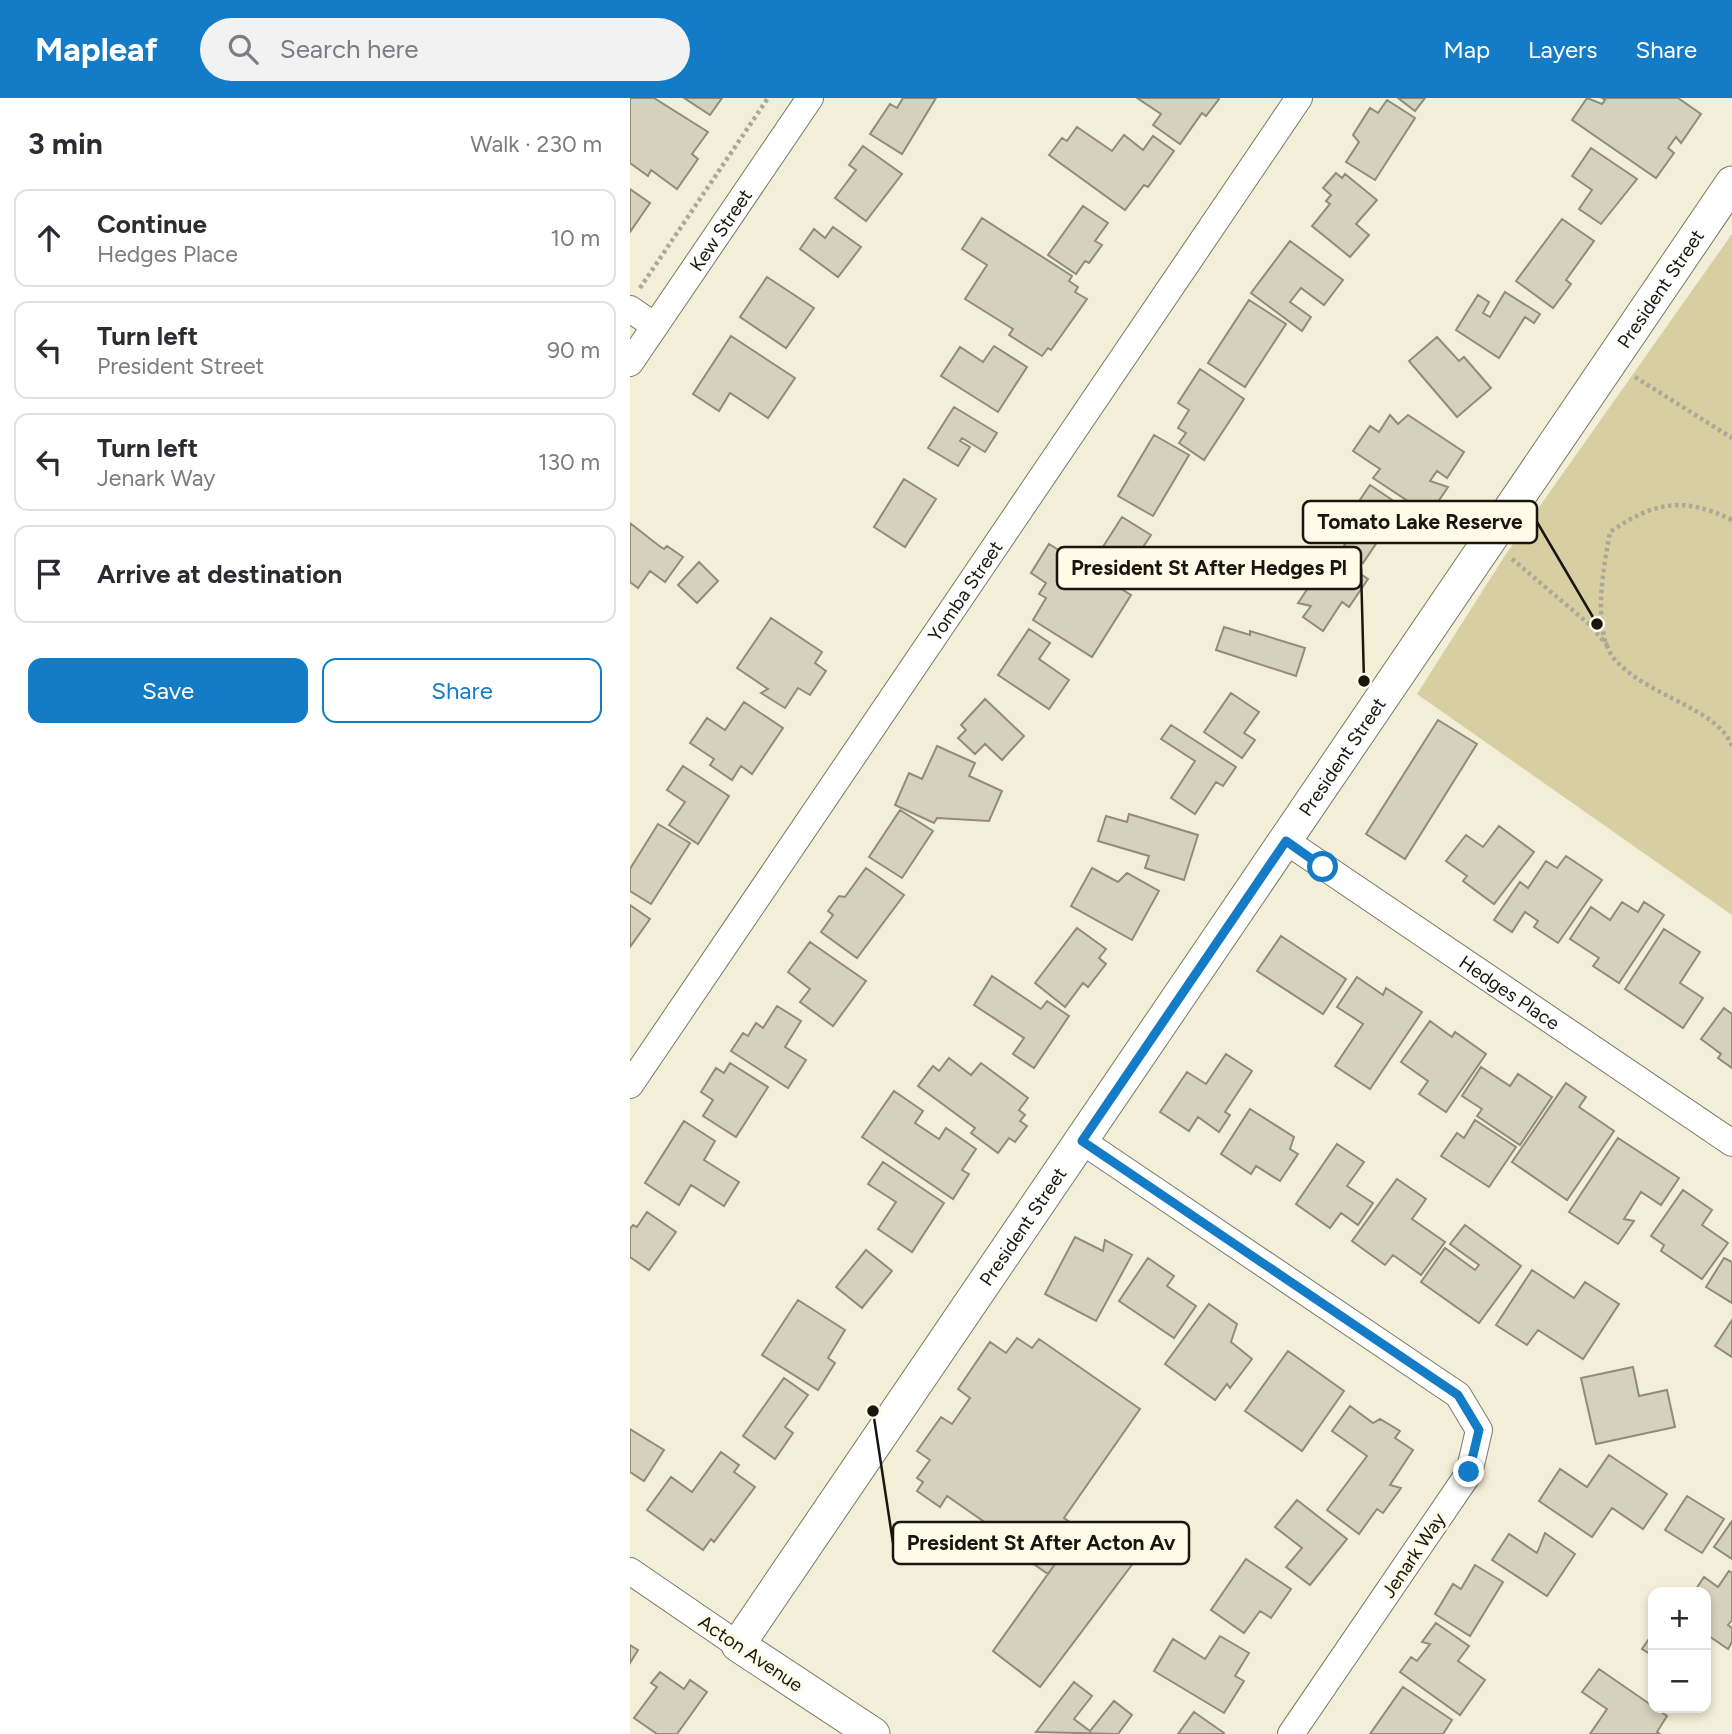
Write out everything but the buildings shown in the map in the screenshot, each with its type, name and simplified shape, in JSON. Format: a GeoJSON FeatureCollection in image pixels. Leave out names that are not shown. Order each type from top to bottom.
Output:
{"type":"FeatureCollection","features":[{"type":"Feature","properties":{"kind":"street","name":"Kew Street"},"geometry":{"type":"LineString","coordinates":[[630,363],[810,98]]}},
{"type":"Feature","properties":{"kind":"street","name":"Yomba Street"},"geometry":{"type":"LineString","coordinates":[[630,1085],[1299,98]]}},
{"type":"Feature","properties":{"kind":"street","name":"President Street"},"geometry":{"type":"LineString","coordinates":[[738,1645],[1732,183]]}},
{"type":"Feature","properties":{"kind":"street"},"geometry":{"type":"LineString","coordinates":[[634,301],[655,326]]}},
{"type":"Feature","properties":{"kind":"street","name":"Hedges Place"},"geometry":{"type":"LineString","coordinates":[[1286,841],[1732,1143]]}},
{"type":"Feature","properties":{"kind":"street","name":"Jenark Way"},"geometry":{"type":"LineString","coordinates":[[1082,1141],[1458,1395],[1479,1430],[1469,1472],[1292,1734]]}},
{"type":"Feature","properties":{"kind":"street","name":"Acton Avenue"},"geometry":{"type":"LineString","coordinates":[[630,1571],[873,1734]]}},
{"type":"Feature","properties":{"kind":"path"},"geometry":{"type":"LineString","coordinates":[[634,301],[768,98]]}},
{"type":"Feature","properties":{"kind":"path"},"geometry":{"type":"LineString","coordinates":[[1630,374],[1732,438]]}},
{"type":"Feature","properties":{"kind":"path"},"geometry":{"type":"LineString","coordinates":[[1732,520],[1705,507],[1668,504],[1637,513],[1611,532],[1601,603],[1608,645],[1616,662],[1646,683],[1706,717],[1729,737],[1732,746]]}},
{"type":"Feature","properties":{"kind":"path"},"geometry":{"type":"LineString","coordinates":[[1506,554],[1589,624],[1608,645]]}},
{"type":"Feature","properties":{"kind":"shaded area"},"geometry":{"type":"Polygon","coordinates":[[[1732,234],[1732,915],[1417,694],[1506,554],[1732,234]]]}},
{"type":"Feature","properties":{"kind":"place","name":"Tomato Lake Reserve"},"geometry":{"type":"Point","coordinates":[1597,624]}},
{"type":"Feature","properties":{"kind":"place","name":"President St After Hedges Pl"},"geometry":{"type":"Point","coordinates":[1364,681]}},
{"type":"Feature","properties":{"kind":"place","name":"President St After Acton Av"},"geometry":{"type":"Point","coordinates":[873,1411]}},
{"type":"Feature","properties":{"kind":"route"},"geometry":{"type":"LineString","coordinates":[[1323,867],[1286,841],[1082,1141],[1458,1395],[1479,1430],[1469,1472]]}}]}
